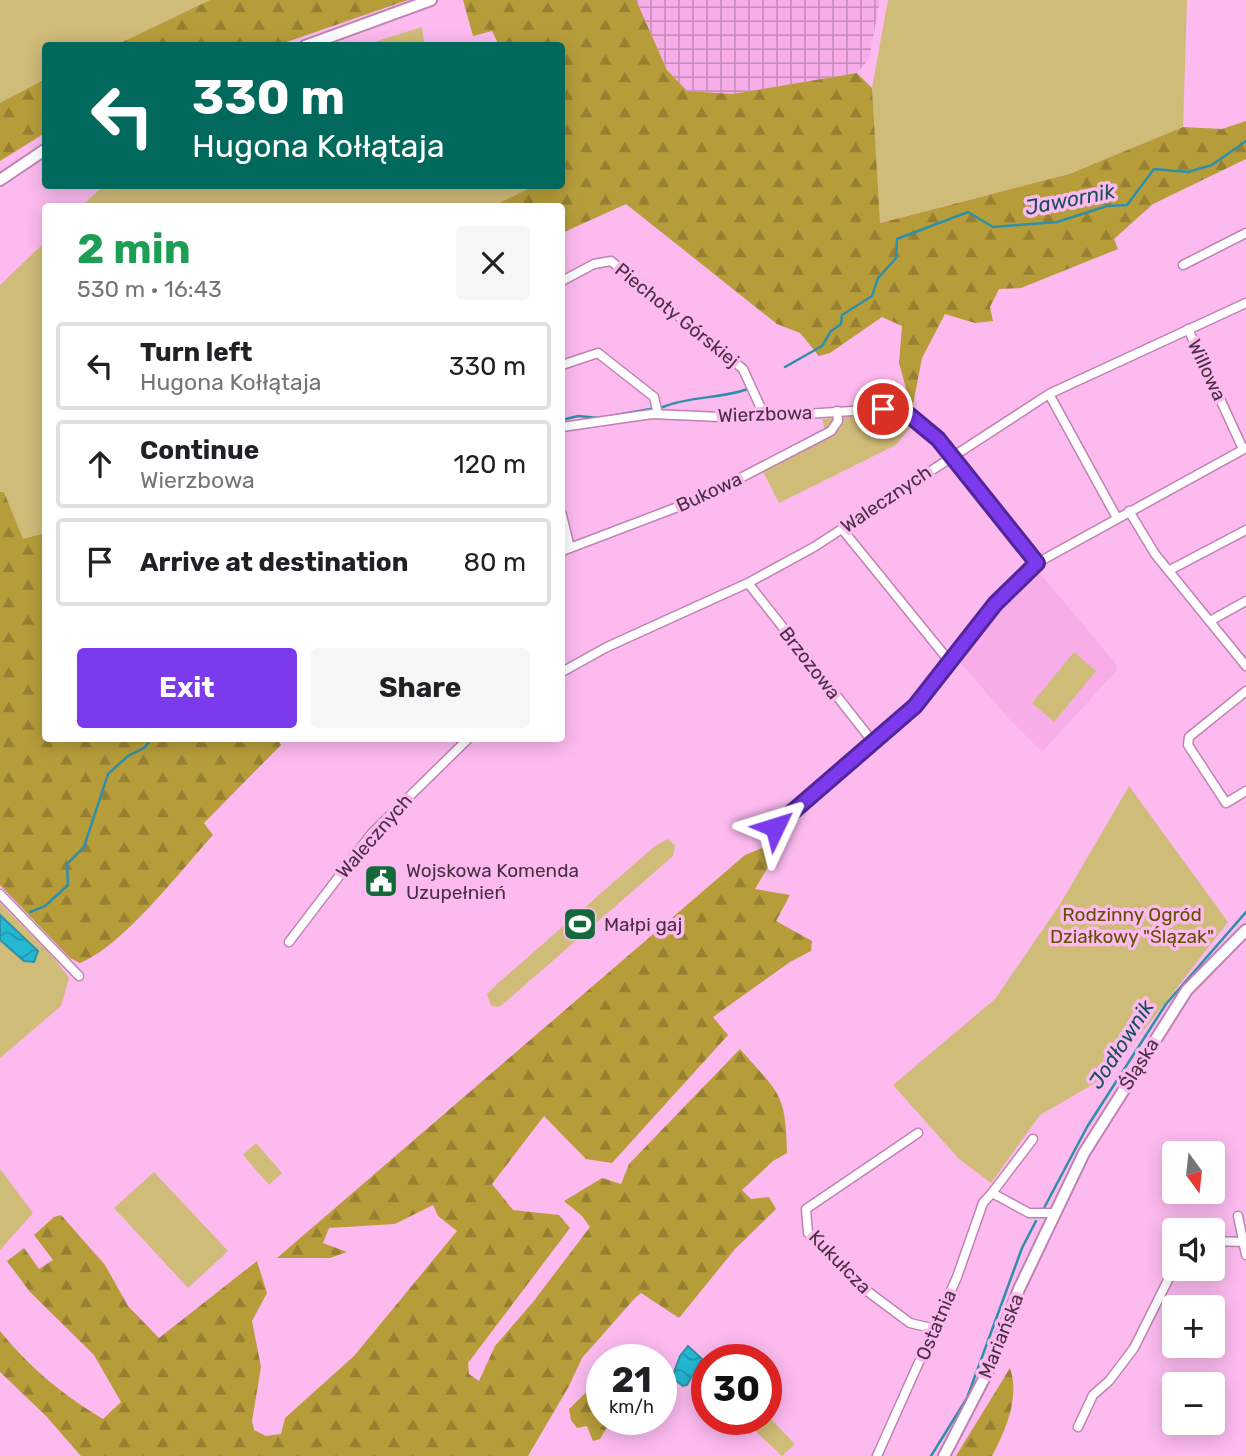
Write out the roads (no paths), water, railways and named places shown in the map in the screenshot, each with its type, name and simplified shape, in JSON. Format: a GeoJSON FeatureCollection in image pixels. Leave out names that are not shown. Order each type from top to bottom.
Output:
{"type":"FeatureCollection","features":[{"type":"Feature","properties":{"kind":"street"},"geometry":{"type":"LineString","coordinates":[[315,42],[431,0]]}},
{"type":"Feature","properties":{"kind":"street"},"geometry":{"type":"LineString","coordinates":[[1,179],[42,152]]}},
{"type":"Feature","properties":{"kind":"street"},"geometry":{"type":"LineString","coordinates":[[1182,265],[1246,233]]}},
{"type":"Feature","properties":{"kind":"street","name":"Piechoty Górskiej"},"geometry":{"type":"LineString","coordinates":[[565,279],[594,264],[611,261],[743,369],[765,417]]}},
{"type":"Feature","properties":{"kind":"street","name":"Walecznych"},"geometry":{"type":"LineString","coordinates":[[565,671],[607,647],[748,583],[842,529],[1049,394],[1246,303]]}},
{"type":"Feature","properties":{"kind":"street","name":"Willowa"},"geometry":{"type":"LineString","coordinates":[[1188,329],[1245,448]]}},
{"type":"Feature","properties":{"kind":"street"},"geometry":{"type":"LineString","coordinates":[[565,364],[598,353],[654,397],[658,414]]}},
{"type":"Feature","properties":{"kind":"street"},"geometry":{"type":"LineString","coordinates":[[1049,394],[1117,518]]}},
{"type":"Feature","properties":{"kind":"street","name":"Wierzbowa"},"geometry":{"type":"LineString","coordinates":[[565,427],[658,414],[765,417],[883,409],[909,415],[938,439],[1037,563]]}},
{"type":"Feature","properties":{"kind":"street","name":"Bukowa"},"geometry":{"type":"LineString","coordinates":[[566,549],[704,497],[831,431],[838,421],[837,411]]}},
{"type":"Feature","properties":{"kind":"street"},"geometry":{"type":"LineString","coordinates":[[775,827],[915,706],[995,604],[1037,563],[1245,448]]}},
{"type":"Feature","properties":{"kind":"street"},"geometry":{"type":"LineString","coordinates":[[1129,511],[1155,554],[1246,666]]}},
{"type":"Feature","properties":{"kind":"street"},"geometry":{"type":"LineString","coordinates":[[842,529],[950,662]]}},
{"type":"Feature","properties":{"kind":"street"},"geometry":{"type":"LineString","coordinates":[[1170,570],[1246,530]]}},
{"type":"Feature","properties":{"kind":"street","name":"Brzozowa"},"geometry":{"type":"LineString","coordinates":[[748,583],[873,742]]}},
{"type":"Feature","properties":{"kind":"street"},"geometry":{"type":"LineString","coordinates":[[1210,621],[1246,601]]}},
{"type":"Feature","properties":{"kind":"street"},"geometry":{"type":"LineString","coordinates":[[1246,691],[1189,737],[1188,745],[1226,803],[1246,791]]}},
{"type":"Feature","properties":{"kind":"street","name":"Walecznych"},"geometry":{"type":"LineString","coordinates":[[289,942],[372,833],[465,742]]}},
{"type":"Feature","properties":{"kind":"street"},"geometry":{"type":"LineString","coordinates":[[0,894],[79,976]]}},
{"type":"Feature","properties":{"kind":"street","name":"Śląska"},"geometry":{"type":"LineString","coordinates":[[1054,1213],[1084,1153],[1187,990],[1246,930]]}},
{"type":"Feature","properties":{"kind":"street","name":"Kukułcza"},"geometry":{"type":"LineString","coordinates":[[918,1133],[806,1209],[804,1216],[808,1233],[869,1294],[910,1324],[935,1329]]}},
{"type":"Feature","properties":{"kind":"street","name":"Ostatnia"},"geometry":{"type":"LineString","coordinates":[[877,1456],[935,1329],[983,1203],[1033,1139]]}},
{"type":"Feature","properties":{"kind":"street"},"geometry":{"type":"LineString","coordinates":[[992,1193],[1030,1213],[1054,1213]]}},
{"type":"Feature","properties":{"kind":"street","name":"Mariańska"},"geometry":{"type":"LineString","coordinates":[[944,1456],[987,1373],[1019,1289],[1054,1213]]}},
{"type":"Feature","properties":{"kind":"street"},"geometry":{"type":"LineString","coordinates":[[1238,1216],[1246,1255]]}},
{"type":"Feature","properties":{"kind":"street"},"geometry":{"type":"LineString","coordinates":[[1225,1241],[1243,1242]]}},
{"type":"Feature","properties":{"kind":"street"},"geometry":{"type":"LineString","coordinates":[[1078,1427],[1093,1395],[1109,1381],[1134,1348],[1168,1281]]}},
{"type":"Feature","properties":{"kind":"water"},"geometry":{"type":"Polygon","coordinates":[[[0,915],[38,951],[34,962],[24,961],[0,940],[0,915]]]}},
{"type":"Feature","properties":{"kind":"water"},"geometry":{"type":"Polygon","coordinates":[[[688,1346],[691,1349],[691,1378],[687,1385],[683,1386],[677,1382],[680,1356],[688,1346]]]}},
{"type":"Feature","properties":{"kind":"waterway","name":"Jawornik"},"geometry":{"type":"LineString","coordinates":[[785,367],[822,346],[831,331],[841,324],[842,315],[872,296],[878,278],[896,258],[897,239],[968,212],[993,227],[1057,222],[1107,206],[1127,205],[1154,169],[1188,172],[1212,165],[1246,141]]}},
{"type":"Feature","properties":{"kind":"waterway","name":"Jawornik"},"geometry":{"type":"LineString","coordinates":[[663,407],[748,389]]}},
{"type":"Feature","properties":{"kind":"waterway","name":"Jawornik"},"geometry":{"type":"LineString","coordinates":[[565,419],[578,416],[599,418],[650,409]]}},
{"type":"Feature","properties":{"kind":"waterway","name":"Jawornik"},"geometry":{"type":"LineString","coordinates":[[30,912],[45,906],[68,885],[67,864],[84,847],[108,774],[149,742]]}},
{"type":"Feature","properties":{"kind":"waterway","name":"Jodłownik"},"geometry":{"type":"LineString","coordinates":[[1044,1208],[1087,1127],[1166,1004],[1246,912]]}},
{"type":"Feature","properties":{"kind":"waterway","name":"Jodłownik"},"geometry":{"type":"LineString","coordinates":[[931,1456],[967,1398],[1022,1248],[1036,1221]]}},
{"type":"Feature","properties":{"kind":"place","name":"Wojskowa Komenda Uzupełnień"},"geometry":{"type":"Point","coordinates":[381,881]}},
{"type":"Feature","properties":{"kind":"place","name":"Małpi gaj"},"geometry":{"type":"Point","coordinates":[580,924]}},
{"type":"Feature","properties":{"kind":"park label","name":"Rodzinny Ogród Działkowy \"Ślązak\""},"geometry":{"type":"Point","coordinates":[1132,925]}}]}
